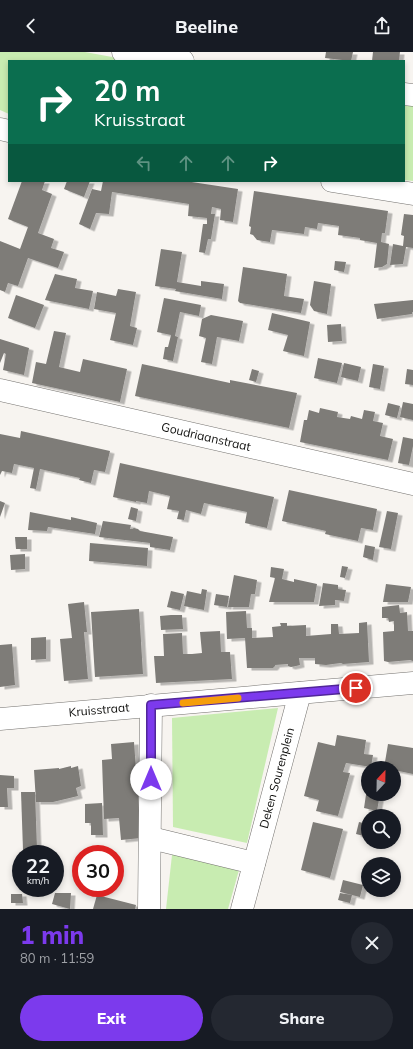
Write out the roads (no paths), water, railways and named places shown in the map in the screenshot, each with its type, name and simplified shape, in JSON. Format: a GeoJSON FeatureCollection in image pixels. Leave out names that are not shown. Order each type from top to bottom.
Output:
{"type":"FeatureCollection","features":[{"type":"Feature","properties":{"kind":"street"},"geometry":{"type":"LineString","coordinates":[[123,52],[176,60]]}},
{"type":"Feature","properties":{"kind":"street"},"geometry":{"type":"LineString","coordinates":[[338,182],[413,194]]}},
{"type":"Feature","properties":{"kind":"street","name":"Goudriaanstraat"},"geometry":{"type":"LineString","coordinates":[[0,390],[413,484]]}},
{"type":"Feature","properties":{"kind":"street","name":"Kruisstraat"},"geometry":{"type":"LineString","coordinates":[[0,719],[413,684]]}},
{"type":"Feature","properties":{"kind":"street","name":"Deken Sourenplein"},"geometry":{"type":"LineString","coordinates":[[242,909],[300,693]]}},
{"type":"Feature","properties":{"kind":"street"},"geometry":{"type":"LineString","coordinates":[[149,909],[151,838],[151,705]]}},
{"type":"Feature","properties":{"kind":"street"},"geometry":{"type":"LineString","coordinates":[[151,838],[254,863]]}}]}
